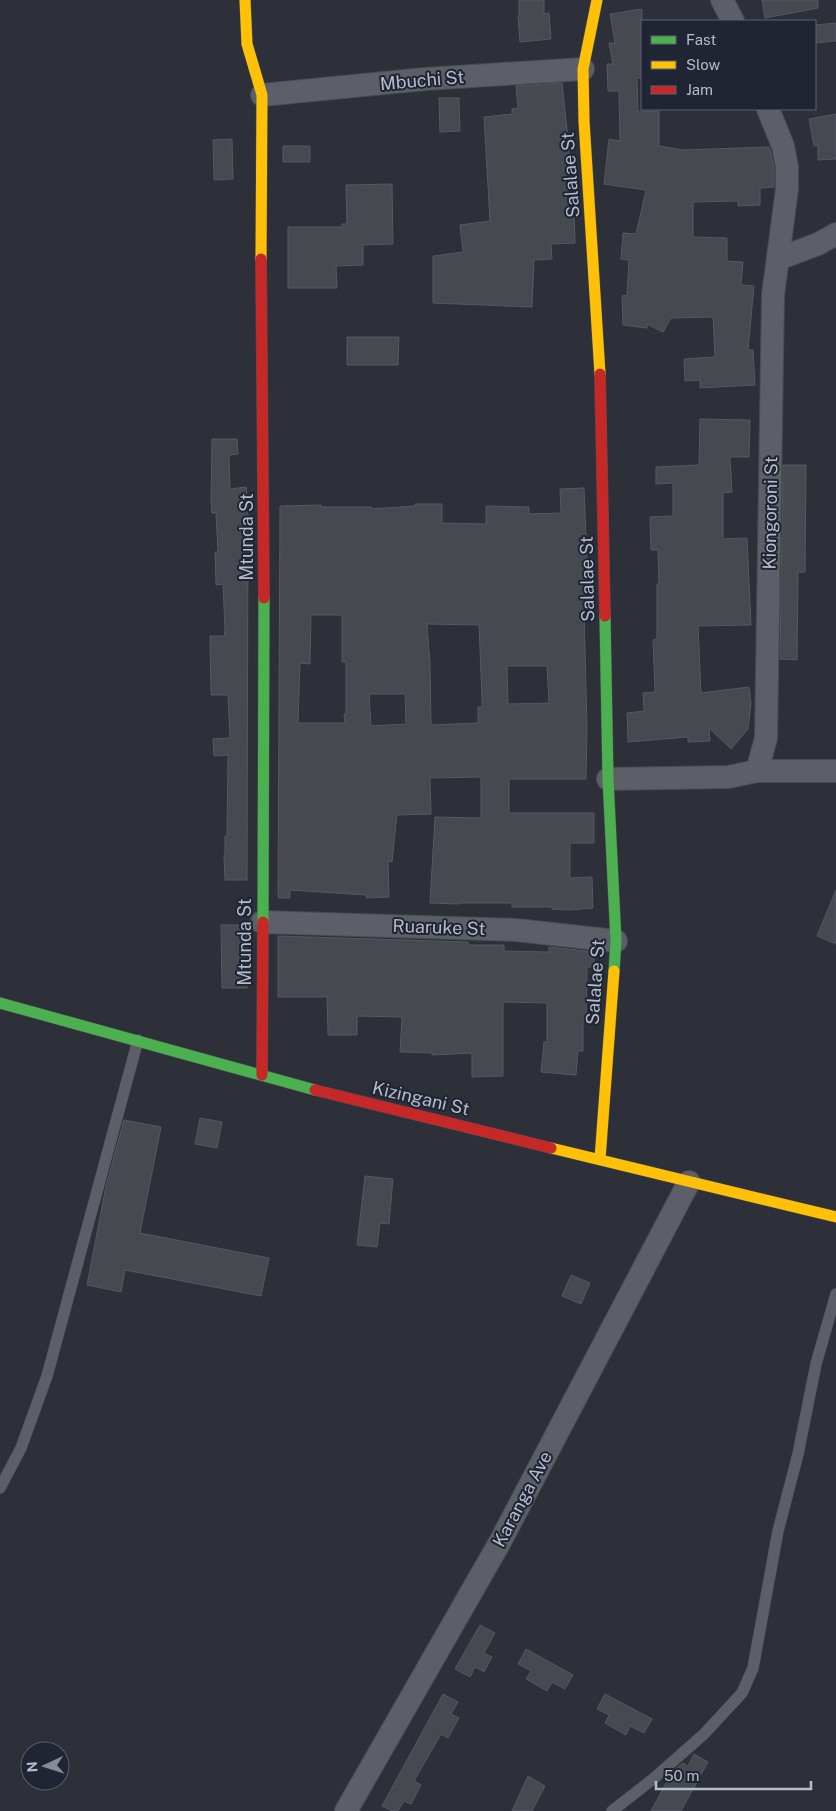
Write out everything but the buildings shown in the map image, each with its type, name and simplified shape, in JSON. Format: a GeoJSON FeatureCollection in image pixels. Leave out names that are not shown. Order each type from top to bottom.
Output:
{"type":"FeatureCollection","features":[{"type":"Feature","properties":{"kind":"street","name":"Mtunda St"},"geometry":{"type":"LineString","coordinates":[[245,0],[247,44],[262,95],[260,214],[264,503],[262,1075]]}},
{"type":"Feature","properties":{"kind":"street","name":"Salalae St"},"geometry":{"type":"LineString","coordinates":[[597,0],[583,70],[584,121],[599,344],[608,779],[616,941],[600,1159]]}},
{"type":"Feature","properties":{"kind":"street"},"geometry":{"type":"LineString","coordinates":[[722,0],[732,20]]}},
{"type":"Feature","properties":{"kind":"street","name":"Mbuchi St"},"geometry":{"type":"LineString","coordinates":[[262,95],[425,79],[583,70]]}},
{"type":"Feature","properties":{"kind":"street","name":"Kiongoroni St"},"geometry":{"type":"LineString","coordinates":[[757,771],[766,738],[773,305],[787,189],[787,167],[783,146],[768,110]]}},
{"type":"Feature","properties":{"kind":"street"},"geometry":{"type":"LineString","coordinates":[[778,259],[818,244],[836,234]]}},
{"type":"Feature","properties":{"kind":"street"},"geometry":{"type":"LineString","coordinates":[[608,779],[728,777],[757,771],[836,770]]}},
{"type":"Feature","properties":{"kind":"street","name":"Ruaruke St"},"geometry":{"type":"LineString","coordinates":[[262,922],[516,930],[616,941]]}},
{"type":"Feature","properties":{"kind":"street","name":"Kizingani St"},"geometry":{"type":"LineString","coordinates":[[0,1003],[351,1100],[836,1217]]}},
{"type":"Feature","properties":{"kind":"street","name":"Karanga Ave"},"geometry":{"type":"LineString","coordinates":[[346,1811],[500,1542],[689,1182]]}},
{"type":"Feature","properties":{"kind":"lane"},"geometry":{"type":"LineString","coordinates":[[0,1488],[21,1448],[46,1376],[138,1040]]}},
{"type":"Feature","properties":{"kind":"lane"},"geometry":{"type":"LineString","coordinates":[[612,1811],[653,1779],[704,1734],[742,1693],[750,1676],[778,1531],[798,1454],[816,1364],[836,1294]]}},
{"type":"Feature","properties":{"kind":"traffic: fast"},"geometry":{"type":"LineString","coordinates":[[263,922],[264,598]]}},
{"type":"Feature","properties":{"kind":"traffic: fast"},"geometry":{"type":"LineString","coordinates":[[605,616],[608,779],[616,941],[614,971]]}},
{"type":"Feature","properties":{"kind":"traffic: fast"},"geometry":{"type":"LineString","coordinates":[[0,1003],[315,1090]]}},
{"type":"Feature","properties":{"kind":"traffic: slow"},"geometry":{"type":"LineString","coordinates":[[245,0],[247,44],[262,95],[261,259]]}},
{"type":"Feature","properties":{"kind":"traffic: slow"},"geometry":{"type":"LineString","coordinates":[[597,0],[583,69],[584,121],[600,374]]}},
{"type":"Feature","properties":{"kind":"traffic: slow"},"geometry":{"type":"LineString","coordinates":[[600,1159],[614,971]]}},
{"type":"Feature","properties":{"kind":"traffic: slow"},"geometry":{"type":"LineString","coordinates":[[551,1148],[836,1217]]}},
{"type":"Feature","properties":{"kind":"traffic: jam"},"geometry":{"type":"LineString","coordinates":[[261,259],[264,598]]}},
{"type":"Feature","properties":{"kind":"traffic: jam"},"geometry":{"type":"LineString","coordinates":[[600,374],[605,616]]}},
{"type":"Feature","properties":{"kind":"traffic: jam"},"geometry":{"type":"LineString","coordinates":[[262,1075],[263,922]]}},
{"type":"Feature","properties":{"kind":"traffic: jam"},"geometry":{"type":"LineString","coordinates":[[315,1090],[551,1148]]}}]}
